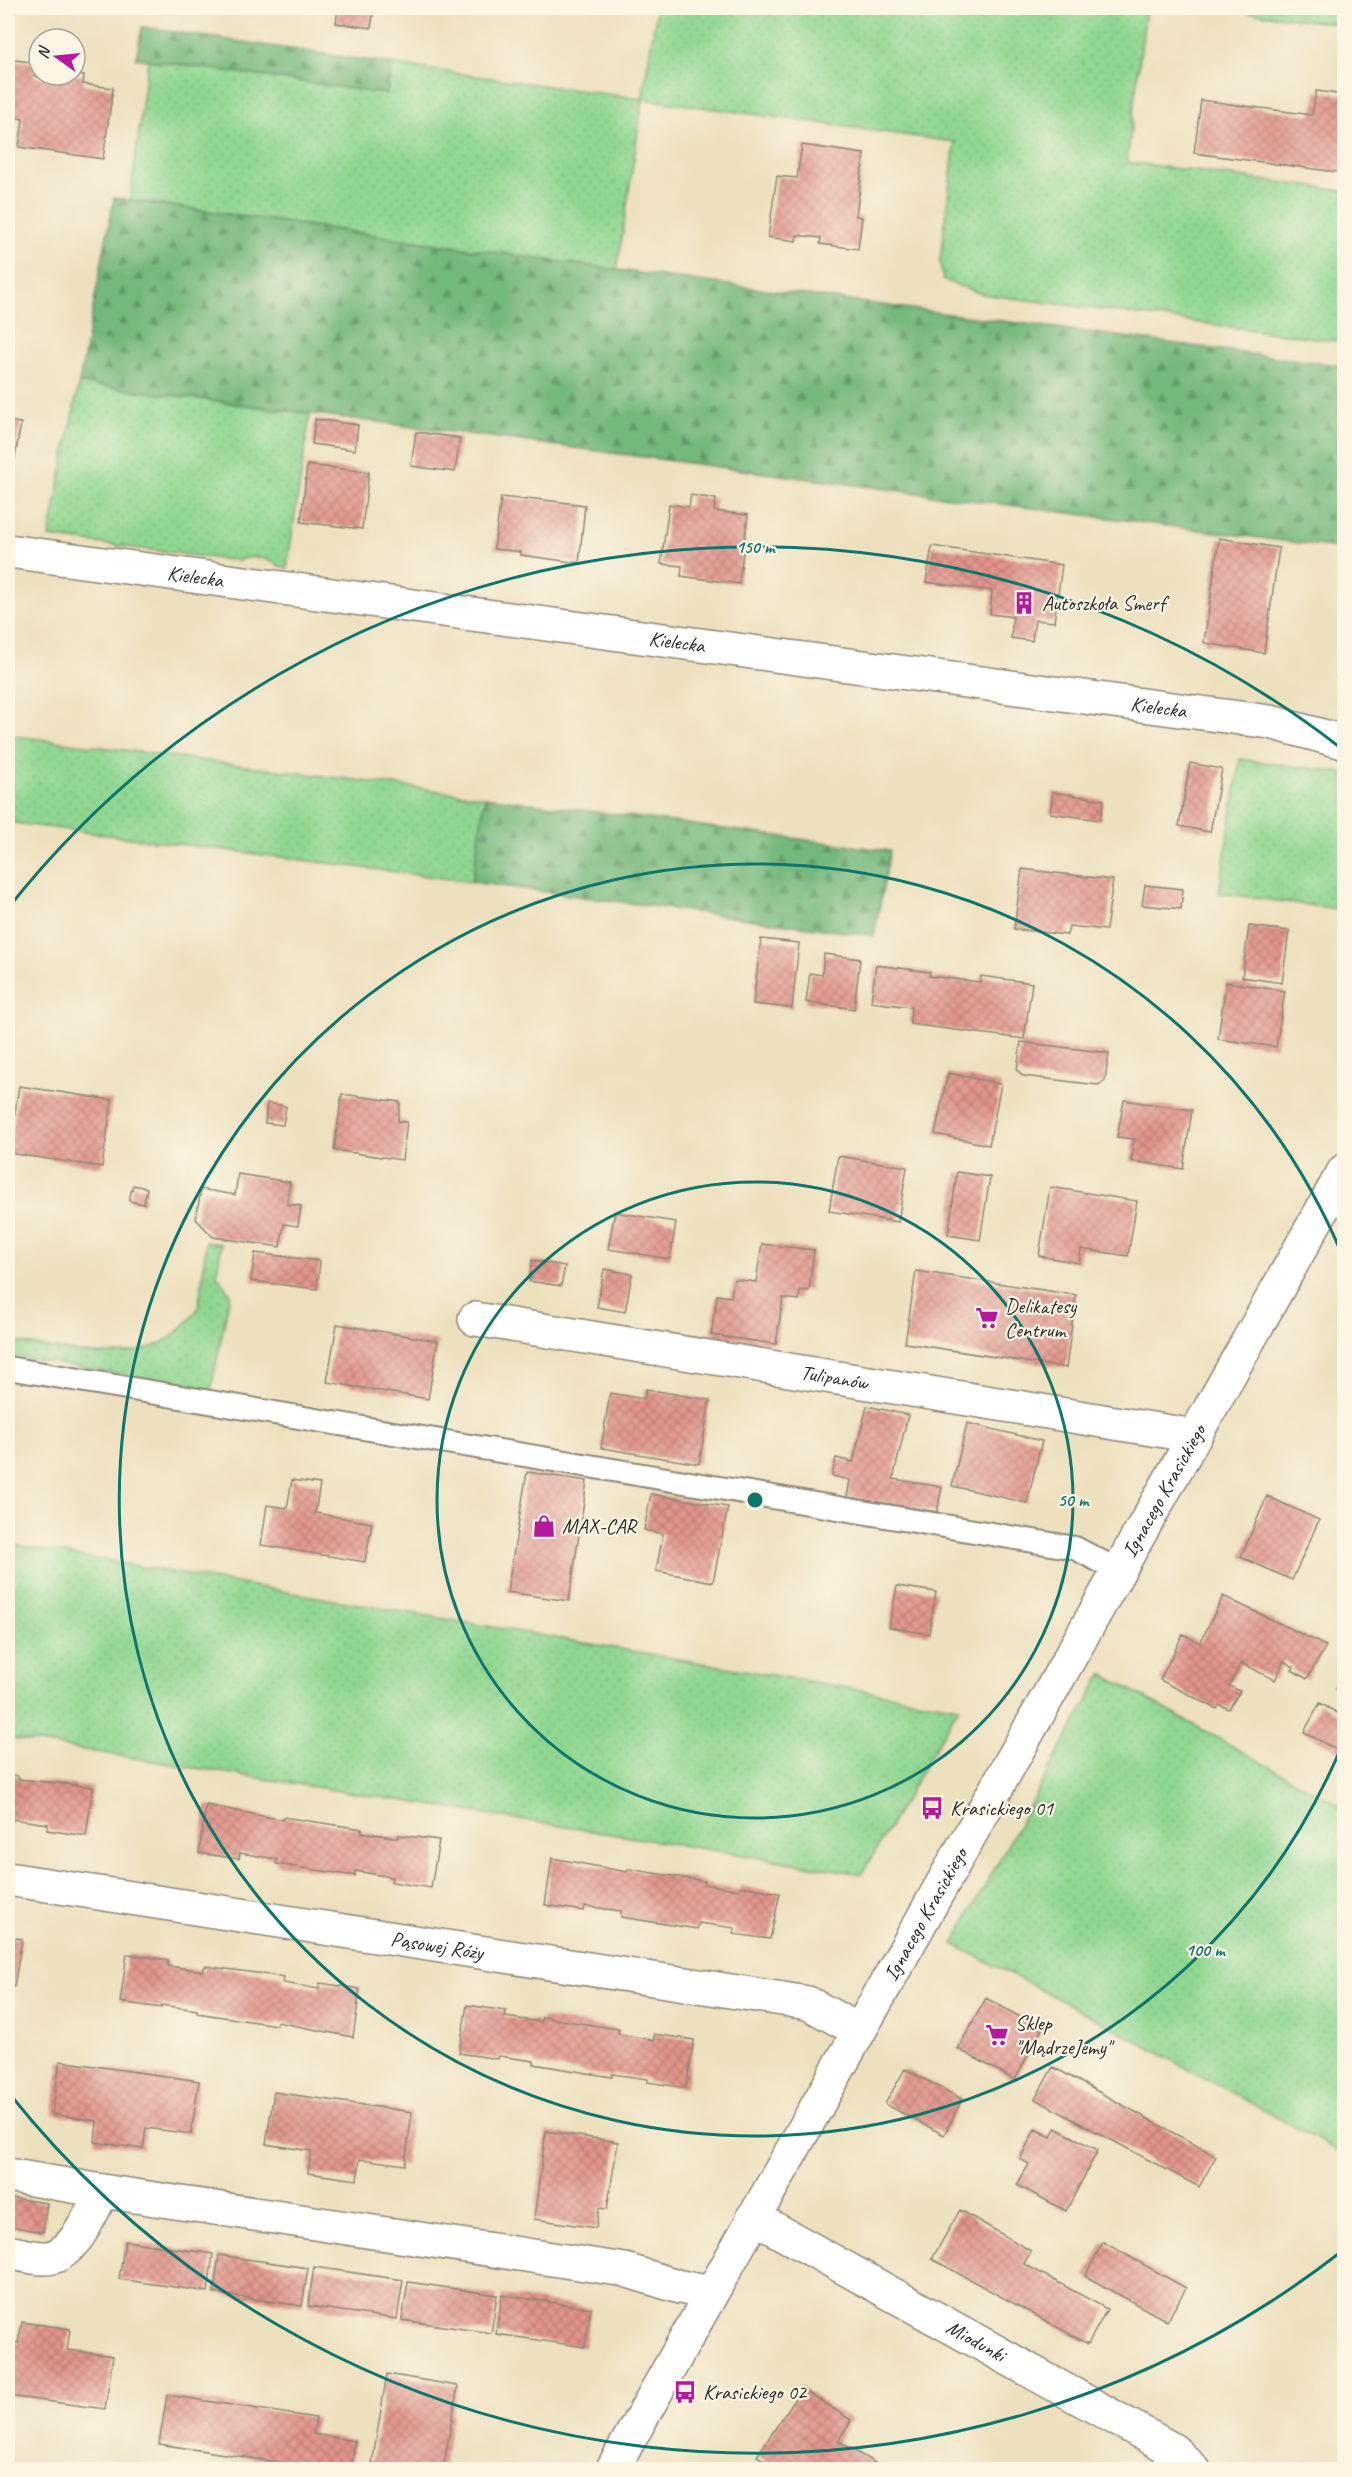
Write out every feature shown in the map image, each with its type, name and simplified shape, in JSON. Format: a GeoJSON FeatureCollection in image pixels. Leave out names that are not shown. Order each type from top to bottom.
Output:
{"type":"FeatureCollection","features":[{"type":"Feature","properties":{"kind":"street","name":"Kielecka"},"geometry":{"type":"LineString","coordinates":[[8,552],[1176,710],[1247,717],[1344,742]]}},
{"type":"Feature","properties":{"kind":"street","name":"Ignacego Krasickiego"},"geometry":{"type":"LineString","coordinates":[[612,2469],[1344,1172]]}},
{"type":"Feature","properties":{"kind":"street","name":"Tulipanów"},"geometry":{"type":"LineString","coordinates":[[475,1319],[1195,1436]]}},
{"type":"Feature","properties":{"kind":"street","name":"Pąsowej Róży"},"geometry":{"type":"LineString","coordinates":[[8,1879],[808,2003],[858,2030]]}},
{"type":"Feature","properties":{"kind":"street"},"geometry":{"type":"LineString","coordinates":[[8,2175],[625,2270],[680,2287],[711,2293]]}},
{"type":"Feature","properties":{"kind":"street"},"geometry":{"type":"LineString","coordinates":[[8,2252],[47,2258],[63,2252],[85,2227],[102,2191]]}},
{"type":"Feature","properties":{"kind":"street","name":"Miodunki"},"geometry":{"type":"LineString","coordinates":[[753,2217],[1173,2450],[1194,2469]]}},
{"type":"Feature","properties":{"kind":"lane"},"geometry":{"type":"LineString","coordinates":[[8,1368],[1075,1548],[1119,1571]]}},
{"type":"Feature","properties":{"kind":"green space"},"geometry":{"type":"Polygon","coordinates":[[[657,8],[1146,8],[1127,162],[1344,191],[1344,342],[982,294],[943,280],[940,261],[955,142],[643,99],[617,270],[130,200],[148,60],[387,94],[391,64],[642,99],[657,8]]]}},
{"type":"Feature","properties":{"kind":"green space"},"geometry":{"type":"Polygon","coordinates":[[[1214,8],[1344,8],[1344,25],[1214,8]]]}},
{"type":"Feature","properties":{"kind":"green space"},"geometry":{"type":"Polygon","coordinates":[[[142,27],[391,64],[387,94],[136,58],[142,27]]]}},
{"type":"Feature","properties":{"kind":"green space"},"geometry":{"type":"Polygon","coordinates":[[[114,198],[617,270],[1344,366],[1344,549],[79,383],[114,198]]]}},
{"type":"Feature","properties":{"kind":"green space"},"geometry":{"type":"Polygon","coordinates":[[[79,383],[310,414],[287,569],[256,557],[238,561],[49,537],[79,383]]]}},
{"type":"Feature","properties":{"kind":"green space"},"geometry":{"type":"Polygon","coordinates":[[[8,735],[485,797],[472,882],[8,822],[8,735]]]}},
{"type":"Feature","properties":{"kind":"green space"},"geometry":{"type":"Polygon","coordinates":[[[1240,759],[1344,773],[1344,910],[1219,893],[1240,759]]]}},
{"type":"Feature","properties":{"kind":"green space"},"geometry":{"type":"Polygon","coordinates":[[[485,797],[890,851],[874,936],[472,882],[485,797]]]}},
{"type":"Feature","properties":{"kind":"green space"},"geometry":{"type":"Polygon","coordinates":[[[206,1242],[221,1244],[217,1275],[230,1294],[211,1390],[8,1355],[8,1341],[101,1354],[147,1349],[167,1339],[197,1310],[202,1287],[206,1242]]]}},
{"type":"Feature","properties":{"kind":"green space"},"geometry":{"type":"Polygon","coordinates":[[[8,1544],[959,1707],[862,1874],[8,1738],[8,1544]]]}},
{"type":"Feature","properties":{"kind":"green space"},"geometry":{"type":"Polygon","coordinates":[[[1102,1674],[1344,1808],[1344,2154],[1080,2010],[953,1944],[1102,1674]]]}},
{"type":"Feature","properties":{"kind":"building"},"geometry":{"type":"Polygon","coordinates":[[[334,8],[374,8],[371,28],[336,23],[338,9],[334,8]]]}},
{"type":"Feature","properties":{"kind":"building"},"geometry":{"type":"Polygon","coordinates":[[[8,59],[27,62],[27,87],[87,87],[87,85],[113,88],[103,159],[19,147],[23,119],[8,116],[8,59]]]}},
{"type":"Feature","properties":{"kind":"building"},"geometry":{"type":"Polygon","coordinates":[[[1316,91],[1344,95],[1344,173],[1194,153],[1201,100],[1312,115],[1316,91]]]}},
{"type":"Feature","properties":{"kind":"building"},"geometry":{"type":"Polygon","coordinates":[[[802,145],[864,154],[856,216],[862,217],[858,249],[820,244],[821,238],[797,235],[796,241],[768,237],[777,176],[797,178],[802,145]]]}},
{"type":"Feature","properties":{"kind":"building"},"geometry":{"type":"Polygon","coordinates":[[[315,419],[358,425],[355,450],[312,444],[315,419]]]}},
{"type":"Feature","properties":{"kind":"building"},"geometry":{"type":"Polygon","coordinates":[[[8,421],[21,423],[9,491],[8,491],[8,421]]]}},
{"type":"Feature","properties":{"kind":"building"},"geometry":{"type":"Polygon","coordinates":[[[416,432],[460,438],[455,472],[411,466],[416,432]]]}},
{"type":"Feature","properties":{"kind":"building"},"geometry":{"type":"Polygon","coordinates":[[[307,465],[369,472],[362,529],[301,522],[307,465]]]}},
{"type":"Feature","properties":{"kind":"building"},"geometry":{"type":"Polygon","coordinates":[[[691,495],[716,499],[714,511],[748,515],[739,584],[681,576],[682,566],[661,564],[669,504],[689,507],[691,495]]]}},
{"type":"Feature","properties":{"kind":"building"},"geometry":{"type":"Polygon","coordinates":[[[501,497],[585,505],[579,563],[494,549],[501,497]]]}},
{"type":"Feature","properties":{"kind":"building"},"geometry":{"type":"Polygon","coordinates":[[[1219,538],[1279,548],[1264,653],[1204,643],[1219,538]]]}},
{"type":"Feature","properties":{"kind":"building","name":"Autoszkoła Smerf"},"geometry":{"type":"Polygon","coordinates":[[[932,546],[1062,565],[1054,622],[1035,620],[1032,641],[1011,638],[1013,617],[990,614],[992,591],[926,582],[932,546]]]}},
{"type":"Feature","properties":{"kind":"building"},"geometry":{"type":"Polygon","coordinates":[[[1344,620],[1344,678],[1336,677],[1344,620]]]}},
{"type":"Feature","properties":{"kind":"building"},"geometry":{"type":"Polygon","coordinates":[[[1190,763],[1222,769],[1210,832],[1179,826],[1190,763]]]}},
{"type":"Feature","properties":{"kind":"building"},"geometry":{"type":"Polygon","coordinates":[[[1053,792],[1104,800],[1100,820],[1050,813],[1053,792]]]}},
{"type":"Feature","properties":{"kind":"building"},"geometry":{"type":"Polygon","coordinates":[[[1022,869],[1113,880],[1106,930],[1069,926],[1067,935],[1014,929],[1022,869]]]}},
{"type":"Feature","properties":{"kind":"building"},"geometry":{"type":"Polygon","coordinates":[[[1145,885],[1183,889],[1181,909],[1142,905],[1145,885]]]}},
{"type":"Feature","properties":{"kind":"building"},"geometry":{"type":"Polygon","coordinates":[[[1249,926],[1289,931],[1282,983],[1242,977],[1249,926]]]}},
{"type":"Feature","properties":{"kind":"building"},"geometry":{"type":"Polygon","coordinates":[[[761,939],[799,943],[792,1008],[753,1004],[761,939]]]}},
{"type":"Feature","properties":{"kind":"building"},"geometry":{"type":"Polygon","coordinates":[[[824,954],[860,959],[854,1009],[806,1002],[810,973],[822,975],[824,954]]]}},
{"type":"Feature","properties":{"kind":"building"},"geometry":{"type":"Polygon","coordinates":[[[876,965],[930,972],[929,976],[980,982],[981,976],[1032,983],[1024,1039],[910,1024],[911,1007],[871,1002],[876,965]]]}},
{"type":"Feature","properties":{"kind":"building"},"geometry":{"type":"Polygon","coordinates":[[[1226,982],[1285,991],[1276,1047],[1218,1039],[1226,982]]]}},
{"type":"Feature","properties":{"kind":"building"},"geometry":{"type":"Polygon","coordinates":[[[1021,1042],[1109,1053],[1105,1081],[1098,1085],[1023,1076],[1017,1070],[1021,1042]]]}},
{"type":"Feature","properties":{"kind":"building"},"geometry":{"type":"Polygon","coordinates":[[[948,1073],[1001,1084],[989,1145],[935,1134],[948,1073]]]}},
{"type":"Feature","properties":{"kind":"building"},"geometry":{"type":"Polygon","coordinates":[[[19,1086],[112,1100],[102,1167],[9,1153],[19,1086]]]}},
{"type":"Feature","properties":{"kind":"building"},"geometry":{"type":"Polygon","coordinates":[[[342,1094],[400,1102],[398,1121],[407,1122],[402,1160],[334,1150],[342,1094]]]}},
{"type":"Feature","properties":{"kind":"building"},"geometry":{"type":"Polygon","coordinates":[[[1124,1100],[1192,1110],[1183,1169],[1131,1161],[1134,1139],[1117,1137],[1124,1100]]]}},
{"type":"Feature","properties":{"kind":"building"},"geometry":{"type":"Polygon","coordinates":[[[267,1103],[286,1106],[283,1125],[265,1123],[267,1103]]]}},
{"type":"Feature","properties":{"kind":"building"},"geometry":{"type":"Polygon","coordinates":[[[838,1156],[907,1167],[898,1222],[829,1211],[838,1156]]]}},
{"type":"Feature","properties":{"kind":"building"},"geometry":{"type":"Polygon","coordinates":[[[957,1172],[990,1177],[980,1240],[948,1235],[957,1172]]]}},
{"type":"Feature","properties":{"kind":"building"},"geometry":{"type":"Polygon","coordinates":[[[238,1174],[290,1182],[287,1204],[301,1206],[298,1226],[284,1224],[280,1247],[213,1237],[196,1219],[201,1189],[235,1195],[238,1174]]]}},
{"type":"Feature","properties":{"kind":"building"},"geometry":{"type":"Polygon","coordinates":[[[133,1185],[147,1188],[144,1204],[129,1201],[133,1185]]]}},
{"type":"Feature","properties":{"kind":"building"},"geometry":{"type":"Polygon","coordinates":[[[1050,1187],[1137,1201],[1128,1256],[1081,1249],[1079,1263],[1039,1256],[1050,1187]]]}},
{"type":"Feature","properties":{"kind":"building"},"geometry":{"type":"Polygon","coordinates":[[[615,1212],[676,1222],[670,1259],[608,1249],[615,1212]]]}},
{"type":"Feature","properties":{"kind":"building"},"geometry":{"type":"Polygon","coordinates":[[[762,1244],[814,1250],[809,1291],[800,1290],[799,1300],[783,1298],[776,1344],[711,1335],[717,1295],[731,1297],[734,1279],[756,1282],[762,1244]]]}},
{"type":"Feature","properties":{"kind":"building"},"geometry":{"type":"Polygon","coordinates":[[[255,1253],[320,1261],[317,1289],[251,1281],[255,1253]]]}},
{"type":"Feature","properties":{"kind":"building"},"geometry":{"type":"Polygon","coordinates":[[[532,1260],[565,1266],[561,1286],[529,1281],[532,1260]]]}},
{"type":"Feature","properties":{"kind":"building"},"geometry":{"type":"Polygon","coordinates":[[[604,1269],[632,1274],[625,1312],[597,1307],[604,1269]]]}},
{"type":"Feature","properties":{"kind":"building"},"geometry":{"type":"Polygon","coordinates":[[[916,1271],[1076,1295],[1066,1368],[905,1343],[916,1271]]]}},
{"type":"Feature","properties":{"kind":"building"},"geometry":{"type":"Polygon","coordinates":[[[337,1324],[438,1341],[428,1399],[327,1382],[337,1324]]]}},
{"type":"Feature","properties":{"kind":"building"},"geometry":{"type":"Polygon","coordinates":[[[646,1389],[710,1400],[699,1464],[601,1448],[610,1393],[644,1399],[646,1389]]]}},
{"type":"Feature","properties":{"kind":"building"},"geometry":{"type":"Polygon","coordinates":[[[867,1406],[908,1415],[893,1479],[942,1487],[937,1512],[847,1497],[850,1480],[832,1476],[836,1458],[853,1462],[867,1406]]]}},
{"type":"Feature","properties":{"kind":"building"},"geometry":{"type":"Polygon","coordinates":[[[967,1423],[1042,1441],[1027,1503],[952,1486],[967,1423]]]}},
{"type":"Feature","properties":{"kind":"building"},"geometry":{"type":"Polygon","coordinates":[[[527,1472],[587,1481],[569,1601],[507,1592],[527,1472]]]}},
{"type":"Feature","properties":{"kind":"building"},"geometry":{"type":"Polygon","coordinates":[[[292,1480],[320,1484],[315,1513],[372,1523],[365,1562],[261,1545],[267,1505],[287,1508],[292,1480]]]}},
{"type":"Feature","properties":{"kind":"building"},"geometry":{"type":"Polygon","coordinates":[[[651,1494],[728,1507],[713,1582],[656,1571],[663,1534],[644,1530],[651,1494]]]}},
{"type":"Feature","properties":{"kind":"building"},"geometry":{"type":"Polygon","coordinates":[[[1267,1496],[1319,1520],[1292,1580],[1241,1557],[1267,1496]]]}},
{"type":"Feature","properties":{"kind":"building"},"geometry":{"type":"Polygon","coordinates":[[[897,1586],[936,1592],[929,1634],[889,1627],[897,1586]]]}},
{"type":"Feature","properties":{"kind":"building"},"geometry":{"type":"Polygon","coordinates":[[[1223,1596],[1326,1646],[1307,1679],[1292,1670],[1294,1667],[1284,1661],[1275,1680],[1241,1663],[1229,1686],[1240,1691],[1229,1709],[1219,1705],[1217,1709],[1160,1680],[1183,1634],[1200,1643],[1223,1596]]]}},
{"type":"Feature","properties":{"kind":"building"},"geometry":{"type":"Polygon","coordinates":[[[1344,1673],[1344,1693],[1336,1689],[1344,1673]]]}},
{"type":"Feature","properties":{"kind":"building"},"geometry":{"type":"Polygon","coordinates":[[[1320,1703],[1344,1717],[1344,1754],[1304,1732],[1320,1703]]]}},
{"type":"Feature","properties":{"kind":"building"},"geometry":{"type":"Polygon","coordinates":[[[8,1774],[18,1776],[18,1779],[93,1787],[86,1836],[47,1830],[48,1824],[12,1819],[11,1824],[8,1823],[8,1774]]]}},
{"type":"Feature","properties":{"kind":"building"},"geometry":{"type":"Polygon","coordinates":[[[206,1805],[283,1820],[283,1817],[362,1829],[362,1832],[398,1838],[399,1835],[439,1840],[431,1888],[391,1882],[392,1877],[355,1871],[355,1876],[276,1864],[277,1859],[240,1853],[239,1859],[199,1853],[206,1805]]]}},
{"type":"Feature","properties":{"kind":"building"},"geometry":{"type":"Polygon","coordinates":[[[552,1858],[627,1872],[628,1869],[705,1881],[704,1884],[740,1890],[741,1886],[780,1893],[770,1939],[733,1934],[735,1928],[699,1923],[697,1929],[621,1917],[621,1911],[585,1906],[584,1911],[545,1905],[552,1858]]]}},
{"type":"Feature","properties":{"kind":"building"},"geometry":{"type":"Polygon","coordinates":[[[8,1937],[22,1939],[14,1987],[8,1986],[8,1937]]]}},
{"type":"Feature","properties":{"kind":"building"},"geometry":{"type":"Polygon","coordinates":[[[127,1954],[168,1960],[168,1966],[203,1971],[205,1966],[284,1977],[283,1983],[319,1989],[320,1983],[360,1989],[353,2037],[277,2022],[276,2025],[197,2013],[197,2010],[120,2002],[127,1954]]]}},
{"type":"Feature","properties":{"kind":"building"},"geometry":{"type":"Polygon","coordinates":[[[986,1998],[1042,2029],[1015,2080],[958,2049],[986,1998]]]}},
{"type":"Feature","properties":{"kind":"building"},"geometry":{"type":"Polygon","coordinates":[[[467,2005],[506,2011],[505,2017],[541,2022],[542,2017],[619,2029],[618,2034],[654,2040],[654,2034],[694,2040],[686,2088],[647,2082],[648,2079],[612,2074],[612,2077],[534,2064],[534,2061],[499,2056],[498,2059],[459,2053],[467,2005]]]}},
{"type":"Feature","properties":{"kind":"building"},"geometry":{"type":"Polygon","coordinates":[[[60,2061],[199,2081],[191,2134],[146,2128],[143,2149],[95,2142],[97,2121],[52,2114],[60,2061]]]}},
{"type":"Feature","properties":{"kind":"building"},"geometry":{"type":"Polygon","coordinates":[[[1053,2067],[1216,2156],[1199,2187],[1035,2099],[1053,2067]]]}},
{"type":"Feature","properties":{"kind":"building"},"geometry":{"type":"Polygon","coordinates":[[[905,2069],[962,2099],[944,2135],[885,2104],[905,2069]]]}},
{"type":"Feature","properties":{"kind":"building"},"geometry":{"type":"Polygon","coordinates":[[[274,2092],[412,2112],[405,2165],[360,2159],[357,2180],[308,2173],[311,2151],[266,2144],[274,2092]]]}},
{"type":"Feature","properties":{"kind":"building"},"geometry":{"type":"Polygon","coordinates":[[[1055,2128],[1098,2150],[1066,2211],[1017,2185],[1029,2164],[1020,2159],[1035,2129],[1051,2137],[1055,2128]]]}},
{"type":"Feature","properties":{"kind":"building"},"geometry":{"type":"Polygon","coordinates":[[[546,2131],[618,2142],[607,2209],[599,2208],[596,2228],[534,2219],[546,2131]]]}},
{"type":"Feature","properties":{"kind":"building"},"geometry":{"type":"Polygon","coordinates":[[[12,2198],[47,2203],[43,2232],[8,2226],[12,2198]]]}},
{"type":"Feature","properties":{"kind":"building"},"geometry":{"type":"Polygon","coordinates":[[[960,2210],[1031,2251],[1024,2264],[1107,2309],[1088,2344],[932,2259],[960,2210]]]}},
{"type":"Feature","properties":{"kind":"building"},"geometry":{"type":"Polygon","coordinates":[[[125,2241],[213,2254],[208,2292],[119,2279],[125,2241]]]}},
{"type":"Feature","properties":{"kind":"building"},"geometry":{"type":"Polygon","coordinates":[[[1103,2242],[1186,2288],[1167,2321],[1085,2276],[1103,2242]]]}},
{"type":"Feature","properties":{"kind":"building"},"geometry":{"type":"Polygon","coordinates":[[[219,2255],[308,2268],[302,2306],[214,2293],[219,2255]]]}},
{"type":"Feature","properties":{"kind":"building"},"geometry":{"type":"Polygon","coordinates":[[[314,2267],[403,2280],[397,2319],[308,2306],[314,2267]]]}},
{"type":"Feature","properties":{"kind":"building"},"geometry":{"type":"Polygon","coordinates":[[[408,2282],[497,2295],[491,2333],[402,2320],[408,2282]]]}},
{"type":"Feature","properties":{"kind":"building"},"geometry":{"type":"Polygon","coordinates":[[[502,2295],[591,2308],[585,2347],[496,2334],[502,2295]]]}},
{"type":"Feature","properties":{"kind":"building"},"geometry":{"type":"Polygon","coordinates":[[[22,2322],[70,2329],[67,2350],[113,2356],[105,2409],[8,2396],[8,2342],[18,2343],[22,2322]]]}},
{"type":"Feature","properties":{"kind":"building"},"geometry":{"type":"Polygon","coordinates":[[[387,2374],[458,2386],[443,2469],[405,2469],[372,2464],[387,2374]]]}},
{"type":"Feature","properties":{"kind":"building"},"geometry":{"type":"Polygon","coordinates":[[[802,2388],[851,2420],[838,2441],[885,2469],[778,2469],[757,2456],[802,2388]]]}},
{"type":"Feature","properties":{"kind":"building"},"geometry":{"type":"Polygon","coordinates":[[[167,2395],[316,2418],[313,2434],[355,2441],[351,2469],[323,2469],[159,2444],[167,2395]]]}},
{"type":"Feature","properties":{"kind":"building"},"geometry":{"type":"Polygon","coordinates":[[[8,2466],[24,2468],[24,2469],[8,2469],[8,2466]]]}},
{"type":"Feature","properties":{"kind":"place","name":"Autoszkoła Smerf"},"geometry":{"type":"Point","coordinates":[1024,603]}},
{"type":"Feature","properties":{"kind":"place","name":"Delikatesy Centrum"},"geometry":{"type":"Point","coordinates":[987,1318]}},
{"type":"Feature","properties":{"kind":"place","name":"MAX-CAR"},"geometry":{"type":"Point","coordinates":[544,1526]}},
{"type":"Feature","properties":{"kind":"place","name":"Krasickiego 01"},"geometry":{"type":"Point","coordinates":[932,1808]}},
{"type":"Feature","properties":{"kind":"place","name":"Sklep \"MądrzeJemy\""},"geometry":{"type":"Point","coordinates":[997,2035]}},
{"type":"Feature","properties":{"kind":"place","name":"Krasickiego 02"},"geometry":{"type":"Point","coordinates":[685,2392]}}]}
